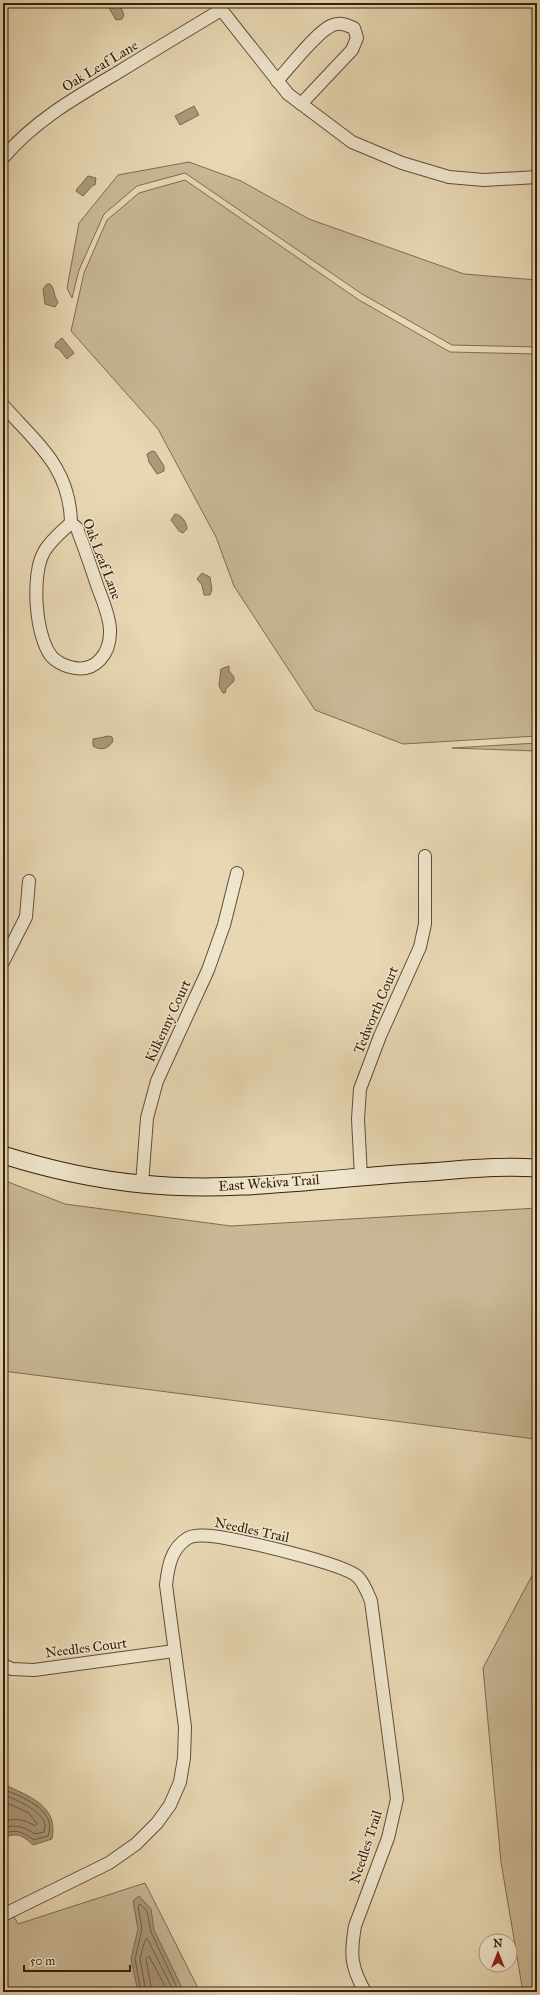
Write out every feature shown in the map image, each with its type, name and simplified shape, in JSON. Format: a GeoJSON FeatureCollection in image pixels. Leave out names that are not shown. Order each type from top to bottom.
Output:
{"type":"FeatureCollection","features":[{"type":"Feature","properties":{"kind":"street"},"geometry":{"type":"LineString","coordinates":[[219,6],[288,94],[352,142],[402,163],[449,177],[484,180],[537,178]]}},
{"type":"Feature","properties":{"kind":"street","name":"Oak Leaf Lane"},"geometry":{"type":"LineString","coordinates":[[3,158],[16,143],[42,120],[73,98],[219,6]]}},
{"type":"Feature","properties":{"kind":"street"},"geometry":{"type":"LineString","coordinates":[[277,81],[322,32],[332,25],[342,23],[354,28],[357,38],[352,50],[301,104]]}},
{"type":"Feature","properties":{"kind":"street","name":"Oak Leaf Lane"},"geometry":{"type":"LineString","coordinates":[[3,404],[55,464],[66,486],[70,510],[70,523],[44,552],[40,562],[36,579],[38,624],[41,636],[52,657],[60,663],[79,669],[89,668],[104,657],[110,637],[108,614],[77,528],[70,523]]}},
{"type":"Feature","properties":{"kind":"street","name":"Tedworth Court"},"geometry":{"type":"LineString","coordinates":[[361,1176],[358,1119],[360,1090],[380,1036],[420,947],[425,924],[425,856]]}},
{"type":"Feature","properties":{"kind":"street","name":"Kilkenny Court"},"geometry":{"type":"LineString","coordinates":[[142,1184],[148,1118],[157,1080],[208,970],[224,925],[237,873]]}},
{"type":"Feature","properties":{"kind":"street"},"geometry":{"type":"LineString","coordinates":[[3,962],[26,917],[29,881]]}},
{"type":"Feature","properties":{"kind":"street","name":"East Wekiva Trail"},"geometry":{"type":"LineString","coordinates":[[3,1155],[83,1174],[142,1184],[206,1187],[248,1186],[361,1176],[474,1169],[537,1168]]}},
{"type":"Feature","properties":{"kind":"street","name":"Needles Trail"},"geometry":{"type":"LineString","coordinates":[[3,1915],[109,1863],[136,1844],[152,1828],[170,1805],[180,1782],[184,1758],[185,1727],[166,1585],[168,1564],[179,1544],[190,1537],[210,1536],[235,1540],[328,1564],[358,1577],[371,1601],[397,1799],[388,1838],[361,1908],[354,1933],[353,1967],[364,1992]]}},
{"type":"Feature","properties":{"kind":"street","name":"Needles Court"},"geometry":{"type":"LineString","coordinates":[[3,1665],[12,1669],[34,1670],[174,1651]]}},
{"type":"Feature","properties":{"kind":"shaded area"},"geometry":{"type":"Polygon","coordinates":[[[189,162],[241,181],[309,219],[464,274],[537,280],[537,347],[452,345],[362,294],[185,173],[137,186],[104,214],[79,270],[72,298],[67,288],[79,223],[118,175],[189,162]]]}},
{"type":"Feature","properties":{"kind":"shaded area"},"geometry":{"type":"Polygon","coordinates":[[[185,180],[359,300],[450,352],[537,354],[537,736],[403,744],[315,710],[234,586],[216,537],[158,429],[71,331],[84,273],[107,220],[139,193],[185,180]]]}},
{"type":"Feature","properties":{"kind":"shaded area"},"geometry":{"type":"Polygon","coordinates":[[[537,743],[537,751],[452,748],[537,743]]]}},
{"type":"Feature","properties":{"kind":"shaded area"},"geometry":{"type":"Polygon","coordinates":[[[3,1180],[65,1204],[231,1226],[537,1208],[537,1451],[535,1439],[3,1371],[3,1180]]]}},
{"type":"Feature","properties":{"kind":"shaded area"},"geometry":{"type":"Polygon","coordinates":[[[537,1566],[537,1992],[523,1992],[518,1962],[518,1933],[513,1933],[501,1862],[483,1668],[537,1566]]]}},
{"type":"Feature","properties":{"kind":"shaded area"},"geometry":{"type":"Polygon","coordinates":[[[145,1883],[200,1992],[3,1992],[3,1898],[18,1924],[145,1883]]]}},
{"type":"Feature","properties":{"kind":"water"},"geometry":{"type":"Polygon","coordinates":[[[109,3],[119,3],[124,15],[122,19],[116,20],[108,6],[109,3]]]}},
{"type":"Feature","properties":{"kind":"water"},"geometry":{"type":"Polygon","coordinates":[[[194,106],[199,115],[180,125],[175,116],[194,106]]]}},
{"type":"Feature","properties":{"kind":"water"},"geometry":{"type":"Polygon","coordinates":[[[88,176],[96,178],[95,185],[93,185],[83,196],[76,191],[88,176]]]}},
{"type":"Feature","properties":{"kind":"water"},"geometry":{"type":"Polygon","coordinates":[[[47,284],[52,286],[58,302],[55,307],[45,304],[43,289],[47,284]]]}},
{"type":"Feature","properties":{"kind":"water"},"geometry":{"type":"Polygon","coordinates":[[[62,338],[74,353],[67,359],[59,349],[55,347],[56,343],[62,338]]]}},
{"type":"Feature","properties":{"kind":"water"},"geometry":{"type":"Polygon","coordinates":[[[152,451],[155,452],[164,466],[164,471],[157,474],[149,462],[147,454],[152,451]]]}},
{"type":"Feature","properties":{"kind":"water"},"geometry":{"type":"Polygon","coordinates":[[[175,514],[182,518],[186,524],[187,529],[183,533],[179,531],[171,520],[175,514]]]}},
{"type":"Feature","properties":{"kind":"water"},"geometry":{"type":"Polygon","coordinates":[[[202,573],[210,577],[212,590],[210,595],[204,595],[202,585],[197,579],[202,573]]]}},
{"type":"Feature","properties":{"kind":"water"},"geometry":{"type":"Polygon","coordinates":[[[229,666],[229,671],[234,677],[234,681],[226,689],[225,693],[223,693],[219,686],[221,669],[229,666]]]}},
{"type":"Feature","properties":{"kind":"water"},"geometry":{"type":"Polygon","coordinates":[[[109,736],[112,737],[113,741],[109,746],[101,749],[93,746],[93,739],[109,736]]]}},
{"type":"Feature","properties":{"kind":"water"},"geometry":{"type":"Polygon","coordinates":[[[3,1784],[40,1803],[51,1818],[53,1827],[52,1839],[33,1845],[26,1839],[16,1835],[3,1838],[3,1784]]]}},
{"type":"Feature","properties":{"kind":"water"},"geometry":{"type":"Polygon","coordinates":[[[139,1896],[151,1909],[154,1930],[184,1992],[138,1992],[131,1959],[138,1929],[133,1901],[139,1896]]]}}]}
